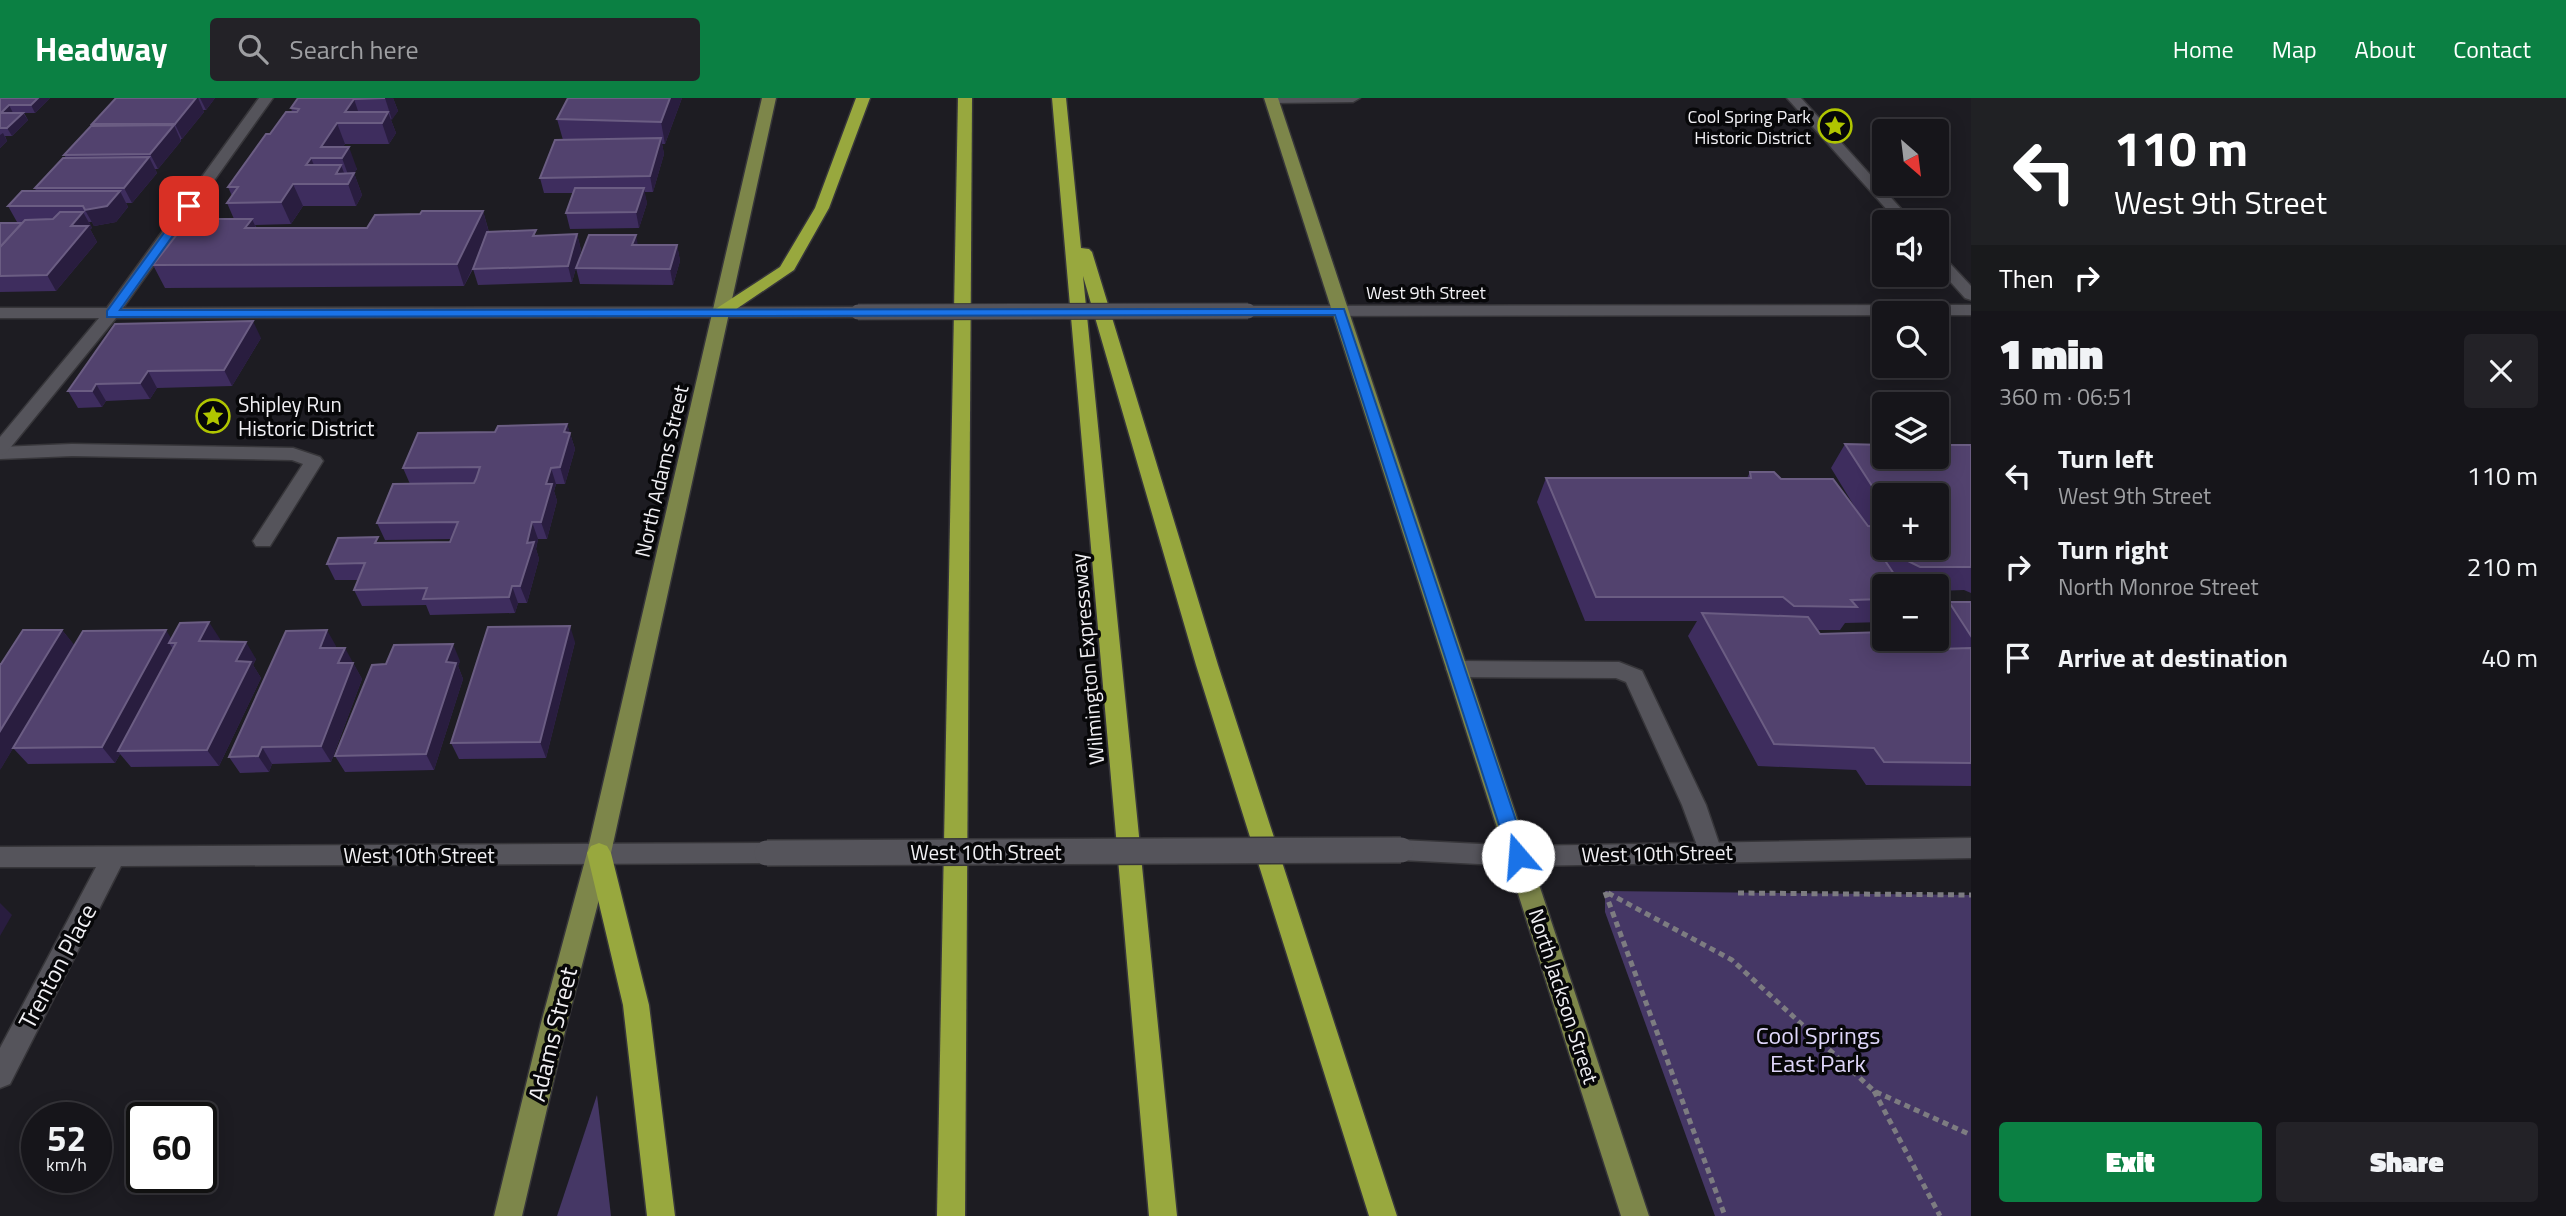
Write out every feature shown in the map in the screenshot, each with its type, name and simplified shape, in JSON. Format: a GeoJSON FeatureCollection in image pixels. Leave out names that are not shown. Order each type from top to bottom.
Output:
{"type":"FeatureCollection","features":[{"type":"Feature","properties":{"kind":"highway"},"geometry":{"type":"LineString","coordinates":[[720,313],[786,270],[822,208],[863,98]]}},
{"type":"Feature","properties":{"kind":"highway"},"geometry":{"type":"LineString","coordinates":[[951,1216],[965,98]]}},
{"type":"Feature","properties":{"kind":"highway","name":"Wilmington Expressway"},"geometry":{"type":"LineString","coordinates":[[1060,99],[1163,1216]]}},
{"type":"Feature","properties":{"kind":"highway"},"geometry":{"type":"LineString","coordinates":[[1071,208],[1207,665],[1383,1216]]}},
{"type":"Feature","properties":{"kind":"highway"},"geometry":{"type":"LineString","coordinates":[[599,853],[636,1004],[662,1216]]}},
{"type":"Feature","properties":{"kind":"main road","name":"North Adams Street"},"geometry":{"type":"LineString","coordinates":[[599,853],[768,98]]}},
{"type":"Feature","properties":{"kind":"main road","name":"North Jackson Street"},"geometry":{"type":"LineString","coordinates":[[1271,98],[1635,1216]]}},
{"type":"Feature","properties":{"kind":"main road","name":"Adams Street"},"geometry":{"type":"LineString","coordinates":[[508,1216],[554,1023],[599,853]]}},
{"type":"Feature","properties":{"kind":"street"},"geometry":{"type":"LineString","coordinates":[[0,451],[111,314],[266,98]]}},
{"type":"Feature","properties":{"kind":"street"},"geometry":{"type":"LineString","coordinates":[[1271,98],[1353,98]]}},
{"type":"Feature","properties":{"kind":"street"},"geometry":{"type":"LineString","coordinates":[[1794,98],[1895,210]]}},
{"type":"Feature","properties":{"kind":"street"},"geometry":{"type":"LineString","coordinates":[[1949,271],[1971,295]]}},
{"type":"Feature","properties":{"kind":"street","name":"West 9th Street"},"geometry":{"type":"LineString","coordinates":[[0,313],[1971,310]]}},
{"type":"Feature","properties":{"kind":"street"},"geometry":{"type":"LineString","coordinates":[[0,451],[293,454],[314,461],[263,541]]}},
{"type":"Feature","properties":{"kind":"street"},"geometry":{"type":"LineString","coordinates":[[1457,669],[1619,670],[1634,677],[1694,805],[1710,852]]}},
{"type":"Feature","properties":{"kind":"street","name":"West 10th Street"},"geometry":{"type":"LineString","coordinates":[[0,857],[1402,850],[1518,856],[1971,848]]}},
{"type":"Feature","properties":{"kind":"street","name":"Trenton Place"},"geometry":{"type":"LineString","coordinates":[[0,1075],[114,856]]}},
{"type":"Feature","properties":{"kind":"path"},"geometry":{"type":"LineString","coordinates":[[1605,891],[1618,891]]}},
{"type":"Feature","properties":{"kind":"path"},"geometry":{"type":"LineString","coordinates":[[1605,891],[1732,960],[1874,1091],[1971,1135]]}},
{"type":"Feature","properties":{"kind":"path"},"geometry":{"type":"LineString","coordinates":[[1605,891],[1726,1216]]}},
{"type":"Feature","properties":{"kind":"path"},"geometry":{"type":"LineString","coordinates":[[1727,892],[1971,895]]}},
{"type":"Feature","properties":{"kind":"path"},"geometry":{"type":"LineString","coordinates":[[1874,1091],[1940,1216]]}},
{"type":"Feature","properties":{"kind":"green space","name":"Cool Springs East Park"},"geometry":{"type":"Polygon","coordinates":[[[1605,891],[1971,895],[1971,1216],[1715,1216],[1605,912],[1605,891]]]}},
{"type":"Feature","properties":{"kind":"green space"},"geometry":{"type":"Polygon","coordinates":[[[597,1095],[611,1216],[557,1216],[597,1095]]]}},
{"type":"Feature","properties":{"kind":"building"},"geometry":{"type":"Polygon","coordinates":[[[0,98],[38,98],[31,105],[9,105],[1,113],[23,113],[7,128],[0,128],[0,98]]]}},
{"type":"Feature","properties":{"kind":"building"},"geometry":{"type":"Polygon","coordinates":[[[116,98],[196,98],[175,124],[92,124],[116,98]]]}},
{"type":"Feature","properties":{"kind":"building"},"geometry":{"type":"Polygon","coordinates":[[[298,98],[385,98],[354,99],[345,112],[388,112],[382,123],[337,123],[321,147],[349,147],[342,158],[311,158],[306,165],[341,165],[336,174],[354,173],[348,184],[293,184],[281,202],[227,203],[238,187],[228,187],[266,134],[270,134],[286,112],[297,112],[299,109],[291,108],[298,98]]]}},
{"type":"Feature","properties":{"kind":"building"},"geometry":{"type":"Polygon","coordinates":[[[568,98],[670,98],[661,122],[557,119],[568,98]]]}},
{"type":"Feature","properties":{"kind":"building"},"geometry":{"type":"Polygon","coordinates":[[[174,125],[150,154],[64,155],[91,126],[174,125]]]}},
{"type":"Feature","properties":{"kind":"building"},"geometry":{"type":"Polygon","coordinates":[[[661,138],[650,176],[540,178],[555,140],[661,138]]]}},
{"type":"Feature","properties":{"kind":"building"},"geometry":{"type":"Polygon","coordinates":[[[149,157],[124,188],[35,188],[63,158],[149,157]]]}},
{"type":"Feature","properties":{"kind":"building"},"geometry":{"type":"Polygon","coordinates":[[[575,188],[644,188],[636,212],[566,213],[575,188]]]}},
{"type":"Feature","properties":{"kind":"building"},"geometry":{"type":"Polygon","coordinates":[[[22,191],[120,191],[107,206],[85,210],[83,206],[8,206],[22,191]]]}},
{"type":"Feature","properties":{"kind":"building"},"geometry":{"type":"Polygon","coordinates":[[[422,211],[483,211],[457,264],[153,265],[189,219],[252,219],[245,228],[367,228],[375,215],[420,214],[422,211]]]}},
{"type":"Feature","properties":{"kind":"building"},"geometry":{"type":"Polygon","coordinates":[[[60,212],[83,212],[71,226],[88,226],[47,275],[0,276],[0,247],[25,220],[53,219],[60,212]]]}},
{"type":"Feature","properties":{"kind":"building"},"geometry":{"type":"Polygon","coordinates":[[[0,223],[22,223],[0,247],[0,223]]]}},
{"type":"Feature","properties":{"kind":"building"},"geometry":{"type":"Polygon","coordinates":[[[536,230],[533,236],[577,234],[568,266],[473,269],[487,232],[536,230]]]}},
{"type":"Feature","properties":{"kind":"building"},"geometry":{"type":"Polygon","coordinates":[[[589,235],[636,235],[632,245],[677,245],[670,269],[576,268],[589,235]]]}},
{"type":"Feature","properties":{"kind":"building"},"geometry":{"type":"Polygon","coordinates":[[[253,321],[224,370],[148,371],[140,383],[96,384],[92,391],[68,391],[115,324],[253,321]]]}},
{"type":"Feature","properties":{"kind":"building"},"geometry":{"type":"Polygon","coordinates":[[[567,424],[564,432],[570,433],[560,467],[551,468],[546,484],[552,484],[541,522],[532,522],[527,543],[534,542],[520,586],[512,586],[509,597],[423,599],[427,588],[354,590],[365,563],[327,564],[338,538],[378,537],[375,543],[450,542],[458,522],[377,523],[393,484],[474,483],[476,479],[480,467],[403,468],[418,433],[495,432],[498,426],[567,424]]]}},
{"type":"Feature","properties":{"kind":"building"},"geometry":{"type":"Polygon","coordinates":[[[1845,444],[1872,445],[1872,469],[1949,469],[1949,445],[1971,445],[1971,567],[1920,567],[1906,560],[1949,560],[1949,483],[1872,483],[1872,486],[1845,444]]]}},
{"type":"Feature","properties":{"kind":"building"},"geometry":{"type":"Polygon","coordinates":[[[1750,472],[1774,472],[1781,479],[1833,479],[1868,526],[1872,526],[1872,560],[1885,560],[1894,574],[1872,574],[1872,599],[1851,600],[1857,607],[1794,606],[1783,597],[1596,597],[1546,478],[1751,478],[1750,472]]]}},
{"type":"Feature","properties":{"kind":"building"},"geometry":{"type":"Polygon","coordinates":[[[1949,602],[1971,602],[1971,636],[1949,602]]]}},
{"type":"Feature","properties":{"kind":"building"},"geometry":{"type":"Polygon","coordinates":[[[1702,613],[1808,617],[1820,634],[1872,632],[1872,651],[1949,651],[1949,649],[1971,648],[1971,763],[1884,762],[1874,748],[1774,744],[1702,613]]]}},
{"type":"Feature","properties":{"kind":"building"},"geometry":{"type":"Polygon","coordinates":[[[209,622],[199,641],[246,642],[236,661],[251,662],[207,750],[118,751],[176,643],[169,643],[180,623],[209,622]]]}},
{"type":"Feature","properties":{"kind":"building"},"geometry":{"type":"Polygon","coordinates":[[[570,626],[540,742],[451,743],[488,627],[570,626]]]}},
{"type":"Feature","properties":{"kind":"building"},"geometry":{"type":"Polygon","coordinates":[[[23,630],[62,630],[0,731],[0,664],[23,630]]]}},
{"type":"Feature","properties":{"kind":"building"},"geometry":{"type":"Polygon","coordinates":[[[166,630],[102,747],[13,748],[83,631],[166,630]]]}},
{"type":"Feature","properties":{"kind":"building"},"geometry":{"type":"Polygon","coordinates":[[[327,630],[320,648],[345,648],[338,663],[353,663],[321,746],[262,747],[258,756],[229,757],[286,631],[327,630]]]}},
{"type":"Feature","properties":{"kind":"building"},"geometry":{"type":"Polygon","coordinates":[[[453,644],[446,662],[456,663],[426,754],[335,756],[372,665],[386,664],[394,645],[453,644]]]}},
{"type":"Feature","properties":{"kind":"place","name":"Cool Spring Park Historic District"},"geometry":{"type":"Point","coordinates":[1835,126]}},
{"type":"Feature","properties":{"kind":"place","name":"Shipley Run Historic District"},"geometry":{"type":"Point","coordinates":[213,416]}},
{"type":"Feature","properties":{"kind":"route"},"geometry":{"type":"LineString","coordinates":[[189,206],[111,314],[1340,311],[1518,856]]}}]}
